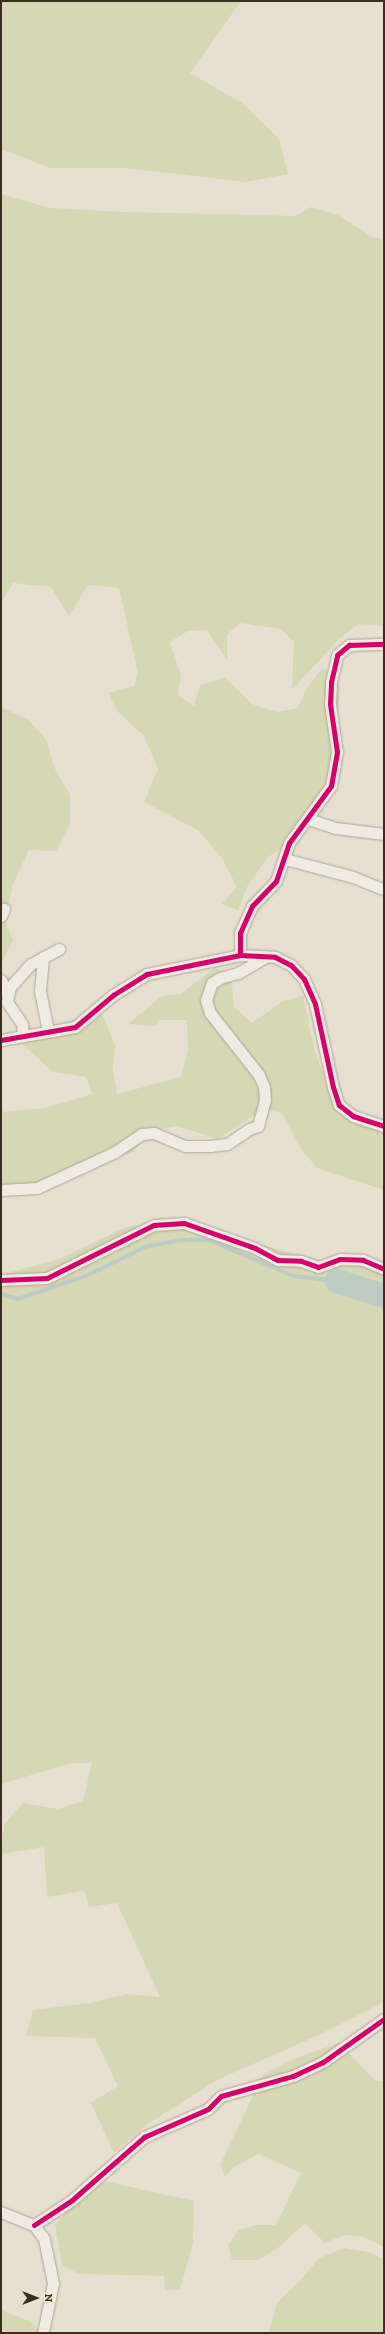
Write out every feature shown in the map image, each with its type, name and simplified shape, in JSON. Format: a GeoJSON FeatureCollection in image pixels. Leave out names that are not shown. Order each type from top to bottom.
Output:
{"type":"FeatureCollection","features":[{"type":"Feature","properties":{"kind":"street"},"geometry":{"type":"LineString","coordinates":[[240,956],[240,933],[252,906],[276,881],[290,843],[331,786],[335,771],[337,752],[330,704],[331,682],[337,655],[349,645],[384,644]]}},
{"type":"Feature","properties":{"kind":"street"},"geometry":{"type":"LineString","coordinates":[[308,818],[336,828],[384,834]]}},
{"type":"Feature","properties":{"kind":"street"},"geometry":{"type":"LineString","coordinates":[[285,859],[353,877],[383,889]]}},
{"type":"Feature","properties":{"kind":"street"},"geometry":{"type":"LineString","coordinates":[[23,1036],[22,1024],[7,1002],[7,995],[10,987],[21,974],[43,957],[58,949]]}},
{"type":"Feature","properties":{"kind":"street"},"geometry":{"type":"LineString","coordinates":[[1,1040],[75,1026],[113,995],[147,974],[240,956],[275,957],[292,965],[304,979],[315,1004],[333,1087],[339,1105],[353,1116],[384,1126]]}},
{"type":"Feature","properties":{"kind":"street"},"geometry":{"type":"LineString","coordinates":[[43,957],[40,991],[48,1032]]}},
{"type":"Feature","properties":{"kind":"street"},"geometry":{"type":"LineString","coordinates":[[1,1190],[36,1188],[115,1152],[142,1134],[154,1133],[185,1146],[210,1146],[227,1144],[249,1129],[258,1126],[265,1100],[264,1087],[259,1075],[210,1013],[206,1000],[212,983],[220,978],[238,973],[267,957]]}},
{"type":"Feature","properties":{"kind":"street"},"geometry":{"type":"LineString","coordinates":[[1,980],[7,995]]}},
{"type":"Feature","properties":{"kind":"street"},"geometry":{"type":"LineString","coordinates":[[1,1280],[47,1278],[154,1224],[184,1223],[255,1248],[278,1260],[302,1261],[318,1267],[340,1259],[363,1260],[384,1269]]}},
{"type":"Feature","properties":{"kind":"street"},"geometry":{"type":"LineString","coordinates":[[34,2225],[72,2200],[144,2137],[208,2110],[221,2096],[293,2076],[323,2062],[384,2019]]}},
{"type":"Feature","properties":{"kind":"street"},"geometry":{"type":"LineString","coordinates":[[1,2212],[34,2225],[44,2239],[53,2283],[43,2333]]}},
{"type":"Feature","properties":{"kind":"green space"},"geometry":{"type":"Polygon","coordinates":[[[1,1],[241,1],[190,73],[242,103],[279,139],[288,174],[246,182],[125,168],[50,168],[1,149],[1,1]]]}},
{"type":"Feature","properties":{"kind":"green space"},"geometry":{"type":"Polygon","coordinates":[[[1,194],[50,208],[125,212],[296,216],[311,207],[338,215],[372,237],[384,239],[384,626],[358,624],[339,639],[292,690],[294,642],[281,629],[241,623],[227,634],[227,660],[207,630],[188,631],[170,642],[181,676],[178,695],[194,706],[200,685],[225,678],[252,704],[277,712],[298,708],[306,690],[323,667],[340,687],[336,743],[328,788],[302,836],[268,857],[247,887],[238,910],[222,904],[237,887],[222,858],[198,830],[144,802],[158,769],[144,736],[118,712],[108,693],[134,686],[138,673],[119,588],[88,585],[69,616],[51,587],[13,583],[1,603],[1,194]]]}},
{"type":"Feature","properties":{"kind":"green space"},"geometry":{"type":"Polygon","coordinates":[[[1,707],[27,719],[46,739],[55,769],[70,795],[70,824],[56,851],[29,850],[13,884],[5,919],[13,941],[1,964],[1,707]]]}},
{"type":"Feature","properties":{"kind":"green space"},"geometry":{"type":"Polygon","coordinates":[[[214,968],[231,974],[234,1007],[252,1023],[283,1001],[303,996],[315,1052],[335,1105],[353,1121],[384,1133],[384,1190],[317,1168],[301,1149],[282,1113],[263,1109],[218,1139],[177,1126],[152,1130],[133,1152],[37,1185],[1,1190],[1,1112],[45,1108],[92,1094],[86,1077],[53,1072],[20,1042],[57,1029],[99,1007],[115,1045],[113,1069],[117,1094],[181,1077],[188,1050],[187,1020],[159,1020],[155,1026],[128,1024],[162,996],[181,994],[214,968]]]}},
{"type":"Feature","properties":{"kind":"green space"},"geometry":{"type":"Polygon","coordinates":[[[166,1220],[323,1261],[354,1260],[384,1274],[384,2002],[321,2034],[217,2080],[146,2125],[114,2153],[91,2103],[118,2086],[95,2038],[26,2036],[33,2010],[89,2003],[128,1994],[160,1997],[117,1903],[89,1907],[84,1891],[47,1897],[44,1847],[1,1854],[4,1824],[23,1803],[58,1809],[83,1801],[92,1763],[72,1763],[1,1784],[1,1275],[59,1259],[126,1227],[166,1220]]]}},
{"type":"Feature","properties":{"kind":"green space"},"geometry":{"type":"Polygon","coordinates":[[[339,2043],[376,2081],[384,2081],[384,2247],[363,2237],[344,2235],[325,2243],[305,2223],[278,2248],[259,2260],[232,2260],[228,2244],[239,2230],[256,2225],[276,2225],[301,2173],[259,2154],[234,2167],[225,2177],[220,2165],[263,2075],[296,2058],[339,2043]]]}},
{"type":"Feature","properties":{"kind":"green space"},"geometry":{"type":"Polygon","coordinates":[[[100,2180],[194,2201],[193,2243],[180,2290],[165,2290],[164,2276],[79,2274],[62,2265],[55,2224],[100,2180]]]}},
{"type":"Feature","properties":{"kind":"green space"},"geometry":{"type":"Polygon","coordinates":[[[344,2248],[368,2252],[384,2259],[384,2333],[269,2333],[277,2303],[299,2282],[319,2258],[344,2248]]]}},
{"type":"Feature","properties":{"kind":"green space"},"geometry":{"type":"Polygon","coordinates":[[[1,2310],[29,2321],[41,2333],[1,2333],[1,2310]]]}},
{"type":"Feature","properties":{"kind":"waterway"},"geometry":{"type":"LineString","coordinates":[[1,1294],[18,1299],[88,1275],[145,1247],[182,1240],[208,1240],[294,1276],[337,1281]]}},
{"type":"Feature","properties":{"kind":"waterway"},"geometry":{"type":"LineString","coordinates":[[337,1281],[384,1296]]}},
{"type":"Feature","properties":{"kind":"cycle path"},"geometry":{"type":"LineString","coordinates":[[240,955],[240,933],[252,906],[276,881],[289,843],[331,786],[337,752],[330,704],[331,682],[337,655],[349,645],[384,644]]}},
{"type":"Feature","properties":{"kind":"cycle path"},"geometry":{"type":"LineString","coordinates":[[1,1040],[75,1027],[113,995],[147,974],[240,955],[275,957],[291,965],[304,979],[315,1004],[333,1087],[339,1105],[353,1116],[384,1126]]}},
{"type":"Feature","properties":{"kind":"cycle path"},"geometry":{"type":"LineString","coordinates":[[1,1280],[47,1278],[154,1225],[184,1223],[255,1248],[278,1260],[301,1261],[318,1267],[340,1259],[363,1260],[384,1269]]}},
{"type":"Feature","properties":{"kind":"cycle path"},"geometry":{"type":"LineString","coordinates":[[34,2225],[72,2200],[144,2137],[208,2109],[221,2096],[293,2076],[323,2062],[384,2019]]}}]}
